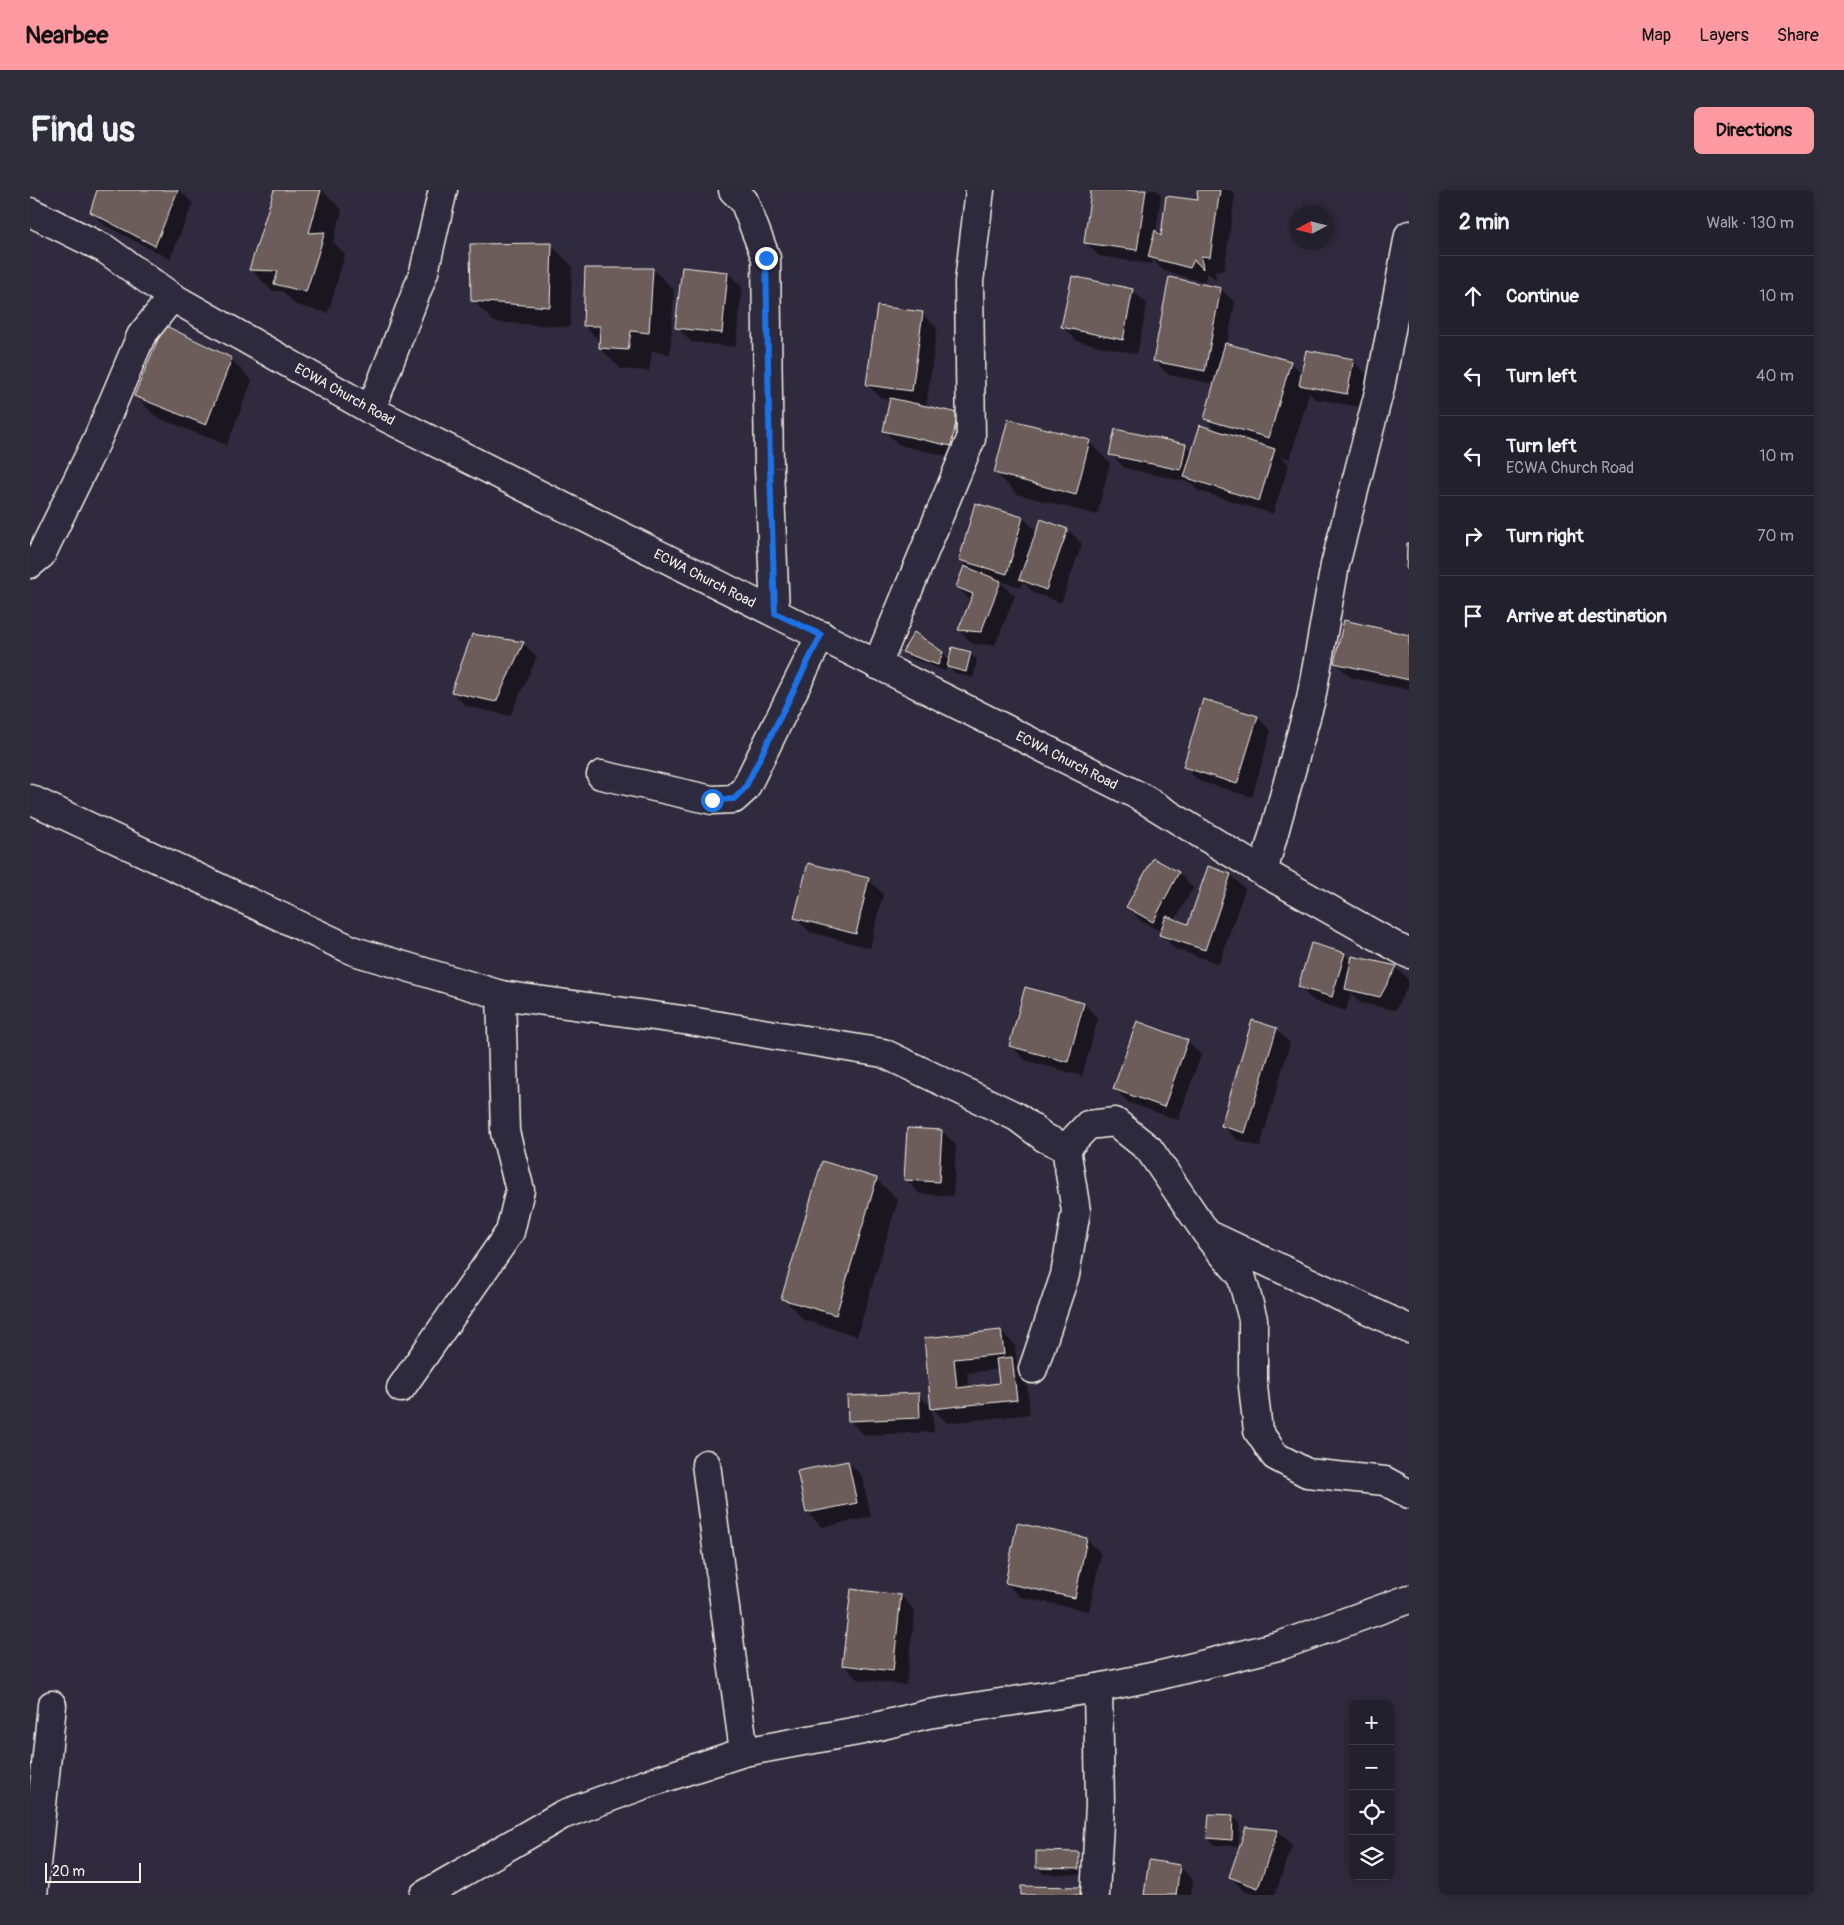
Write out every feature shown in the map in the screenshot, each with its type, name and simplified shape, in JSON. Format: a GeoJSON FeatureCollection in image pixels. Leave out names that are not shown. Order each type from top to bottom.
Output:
{"type":"FeatureCollection","features":[{"type":"Feature","properties":{"kind":"street"},"geometry":{"type":"LineString","coordinates":[[371,410],[424,272],[443,190]]}},
{"type":"Feature","properties":{"kind":"street"},"geometry":{"type":"LineString","coordinates":[[733,190],[744,201],[766,258],[775,613]]}},
{"type":"Feature","properties":{"kind":"street"},"geometry":{"type":"LineString","coordinates":[[876,665],[971,439],[969,282],[980,190]]}},
{"type":"Feature","properties":{"kind":"street","name":"ECWA Church Road"},"geometry":{"type":"LineString","coordinates":[[30,212],[105,249],[172,297],[371,410],[1139,796],[1263,872],[1409,954]]}},
{"type":"Feature","properties":{"kind":"street"},"geometry":{"type":"LineString","coordinates":[[1263,872],[1311,699],[1335,565],[1380,388],[1409,234]]}},
{"type":"Feature","properties":{"kind":"street"},"geometry":{"type":"LineString","coordinates":[[30,564],[41,555],[93,449],[141,336],[172,297]]}},
{"type":"Feature","properties":{"kind":"street"},"geometry":{"type":"LineString","coordinates":[[601,775],[712,800],[734,799],[745,788],[821,635]]}},
{"type":"Feature","properties":{"kind":"street"},"geometry":{"type":"LineString","coordinates":[[30,799],[354,951],[501,995],[690,1021],[883,1053],[1017,1117],[1045,1138],[1066,1148]]}},
{"type":"Feature","properties":{"kind":"street"},"geometry":{"type":"LineString","coordinates":[[401,1388],[510,1232],[520,1190],[505,1132],[501,995]]}},
{"type":"Feature","properties":{"kind":"street"},"geometry":{"type":"LineString","coordinates":[[1066,1148],[1088,1125],[1115,1122],[1149,1150],[1207,1234],[1241,1275],[1253,1319],[1253,1386],[1258,1431],[1275,1456],[1308,1473],[1385,1481],[1409,1494]]}},
{"type":"Feature","properties":{"kind":"street"},"geometry":{"type":"LineString","coordinates":[[1033,1369],[1065,1274],[1076,1211],[1066,1148]]}},
{"type":"Feature","properties":{"kind":"street"},"geometry":{"type":"LineString","coordinates":[[1207,1234],[1409,1329]]}},
{"type":"Feature","properties":{"kind":"street"},"geometry":{"type":"LineString","coordinates":[[706,1464],[744,1752]]}},
{"type":"Feature","properties":{"kind":"street"},"geometry":{"type":"LineString","coordinates":[[424,1895],[562,1815],[646,1784],[744,1752],[863,1730],[928,1714],[1098,1688],[1161,1675],[1282,1646],[1409,1599]]}},
{"type":"Feature","properties":{"kind":"street"},"geometry":{"type":"LineString","coordinates":[[1095,1895],[1100,1805],[1098,1688]]}},
{"type":"Feature","properties":{"kind":"street"},"geometry":{"type":"LineString","coordinates":[[33,1895],[52,1705]]}},
{"type":"Feature","properties":{"kind":"building"},"geometry":{"type":"Polygon","coordinates":[[[97,190],[178,190],[155,246],[90,212],[97,190]]]}},
{"type":"Feature","properties":{"kind":"building"},"geometry":{"type":"Polygon","coordinates":[[[274,190],[321,190],[309,233],[325,232],[306,292],[274,284],[278,271],[249,270],[274,190]]]}},
{"type":"Feature","properties":{"kind":"building"},"geometry":{"type":"Polygon","coordinates":[[[1091,190],[1146,190],[1137,250],[1084,243],[1091,190]]]}},
{"type":"Feature","properties":{"kind":"building"},"geometry":{"type":"Polygon","coordinates":[[[1197,190],[1220,190],[1210,257],[1201,256],[1203,269],[1194,260],[1190,268],[1148,257],[1155,230],[1161,236],[1166,196],[1198,200],[1197,190]]]}},
{"type":"Feature","properties":{"kind":"building"},"geometry":{"type":"Polygon","coordinates":[[[552,243],[550,307],[471,301],[470,244],[552,243]]]}},
{"type":"Feature","properties":{"kind":"building"},"geometry":{"type":"Polygon","coordinates":[[[682,267],[728,272],[722,333],[675,328],[682,267]]]}},
{"type":"Feature","properties":{"kind":"building"},"geometry":{"type":"Polygon","coordinates":[[[585,268],[653,268],[649,333],[631,331],[628,350],[599,348],[600,326],[583,326],[585,268]]]}},
{"type":"Feature","properties":{"kind":"building"},"geometry":{"type":"Polygon","coordinates":[[[1072,276],[1133,289],[1123,340],[1061,327],[1072,276]]]}},
{"type":"Feature","properties":{"kind":"building"},"geometry":{"type":"Polygon","coordinates":[[[1169,277],[1221,288],[1205,371],[1153,361],[1169,277]]]}},
{"type":"Feature","properties":{"kind":"building"},"geometry":{"type":"Polygon","coordinates":[[[877,306],[923,312],[912,391],[866,385],[877,306]]]}},
{"type":"Feature","properties":{"kind":"building"},"geometry":{"type":"Polygon","coordinates":[[[164,325],[232,358],[206,425],[134,396],[164,325]]]}},
{"type":"Feature","properties":{"kind":"building"},"geometry":{"type":"Polygon","coordinates":[[[1225,343],[1291,361],[1269,438],[1204,419],[1225,343]]]}},
{"type":"Feature","properties":{"kind":"building"},"geometry":{"type":"Polygon","coordinates":[[[1306,350],[1354,359],[1347,394],[1299,385],[1306,350]]]}},
{"type":"Feature","properties":{"kind":"building"},"geometry":{"type":"Polygon","coordinates":[[[890,398],[958,413],[951,446],[883,431],[890,398]]]}},
{"type":"Feature","properties":{"kind":"building"},"geometry":{"type":"Polygon","coordinates":[[[1008,419],[1090,440],[1076,495],[994,473],[1008,419]]]}},
{"type":"Feature","properties":{"kind":"building"},"geometry":{"type":"Polygon","coordinates":[[[1200,425],[1275,449],[1259,501],[1184,477],[1200,425]]]}},
{"type":"Feature","properties":{"kind":"building"},"geometry":{"type":"Polygon","coordinates":[[[1115,429],[1186,444],[1181,470],[1109,455],[1115,429]]]}},
{"type":"Feature","properties":{"kind":"building"},"geometry":{"type":"Polygon","coordinates":[[[975,503],[1023,517],[1007,574],[959,560],[975,503]]]}},
{"type":"Feature","properties":{"kind":"building"},"geometry":{"type":"Polygon","coordinates":[[[1041,519],[1068,529],[1046,590],[1019,579],[1041,519]]]}},
{"type":"Feature","properties":{"kind":"building"},"geometry":{"type":"Polygon","coordinates":[[[1407,543],[1409,543],[1409,570],[1406,570],[1407,543]]]}},
{"type":"Feature","properties":{"kind":"building"},"geometry":{"type":"Polygon","coordinates":[[[964,566],[1001,581],[981,632],[958,630],[973,594],[956,587],[964,566]]]}},
{"type":"Feature","properties":{"kind":"building"},"geometry":{"type":"Polygon","coordinates":[[[1344,620],[1409,635],[1409,680],[1334,663],[1344,620]]]}},
{"type":"Feature","properties":{"kind":"building"},"geometry":{"type":"Polygon","coordinates":[[[914,632],[943,652],[938,665],[902,652],[914,632]]]}},
{"type":"Feature","properties":{"kind":"building"},"geometry":{"type":"Polygon","coordinates":[[[472,634],[524,642],[496,702],[451,692],[472,634]]]}},
{"type":"Feature","properties":{"kind":"building"},"geometry":{"type":"Polygon","coordinates":[[[952,647],[971,652],[966,672],[947,667],[952,647]]]}},
{"type":"Feature","properties":{"kind":"building"},"geometry":{"type":"Polygon","coordinates":[[[1203,699],[1258,716],[1237,784],[1183,767],[1203,699]]]}},
{"type":"Feature","properties":{"kind":"building"},"geometry":{"type":"Polygon","coordinates":[[[1153,858],[1179,872],[1153,922],[1126,907],[1153,858]]]}},
{"type":"Feature","properties":{"kind":"building"},"geometry":{"type":"Polygon","coordinates":[[[808,863],[869,878],[856,934],[794,918],[808,863]]]}},
{"type":"Feature","properties":{"kind":"building"},"geometry":{"type":"Polygon","coordinates":[[[1208,866],[1231,874],[1205,950],[1159,935],[1166,916],[1188,924],[1208,866]]]}},
{"type":"Feature","properties":{"kind":"building"},"geometry":{"type":"Polygon","coordinates":[[[1311,943],[1345,953],[1332,997],[1298,987],[1311,943]]]}},
{"type":"Feature","properties":{"kind":"building"},"geometry":{"type":"Polygon","coordinates":[[[1352,956],[1397,966],[1380,997],[1345,989],[1352,956]]]}},
{"type":"Feature","properties":{"kind":"building"},"geometry":{"type":"Polygon","coordinates":[[[1025,987],[1084,1003],[1068,1062],[1009,1046],[1025,987]]]}},
{"type":"Feature","properties":{"kind":"building"},"geometry":{"type":"Polygon","coordinates":[[[1252,1020],[1277,1028],[1245,1133],[1221,1126],[1252,1020]]]}},
{"type":"Feature","properties":{"kind":"building"},"geometry":{"type":"Polygon","coordinates":[[[1137,1021],[1188,1040],[1164,1107],[1113,1089],[1137,1021]]]}},
{"type":"Feature","properties":{"kind":"building"},"geometry":{"type":"Polygon","coordinates":[[[907,1128],[942,1130],[939,1182],[904,1180],[907,1128]]]}},
{"type":"Feature","properties":{"kind":"building"},"geometry":{"type":"Polygon","coordinates":[[[822,1161],[877,1178],[836,1315],[781,1299],[822,1161]]]}},
{"type":"Feature","properties":{"kind":"building"},"geometry":{"type":"Polygon","coordinates":[[[1001,1330],[1004,1354],[954,1359],[957,1388],[999,1383],[996,1359],[1012,1357],[1017,1400],[931,1409],[924,1338],[1001,1330]]]}},
{"type":"Feature","properties":{"kind":"building"},"geometry":{"type":"Polygon","coordinates":[[[919,1393],[920,1418],[848,1421],[847,1396],[919,1393]]]}},
{"type":"Feature","properties":{"kind":"building"},"geometry":{"type":"Polygon","coordinates":[[[848,1461],[857,1503],[806,1513],[797,1471],[848,1461]]]}},
{"type":"Feature","properties":{"kind":"building"},"geometry":{"type":"Polygon","coordinates":[[[1017,1523],[1087,1538],[1075,1598],[1005,1583],[1017,1523]]]}},
{"type":"Feature","properties":{"kind":"building"},"geometry":{"type":"Polygon","coordinates":[[[851,1589],[901,1595],[893,1671],[842,1665],[851,1589]]]}},
{"type":"Feature","properties":{"kind":"building"},"geometry":{"type":"Polygon","coordinates":[[[1209,1814],[1233,1815],[1232,1840],[1207,1838],[1209,1814]]]}},
{"type":"Feature","properties":{"kind":"building"},"geometry":{"type":"Polygon","coordinates":[[[1246,1827],[1278,1830],[1258,1888],[1229,1877],[1246,1827]]]}},
{"type":"Feature","properties":{"kind":"building"},"geometry":{"type":"Polygon","coordinates":[[[1036,1851],[1079,1852],[1079,1869],[1036,1868],[1036,1851]]]}},
{"type":"Feature","properties":{"kind":"building"},"geometry":{"type":"Polygon","coordinates":[[[1149,1860],[1180,1865],[1176,1895],[1144,1895],[1149,1860]]]}},
{"type":"Feature","properties":{"kind":"building"},"geometry":{"type":"Polygon","coordinates":[[[1021,1886],[1081,1887],[1081,1895],[1021,1895],[1021,1886]]]}},
{"type":"Feature","properties":{"kind":"route"},"geometry":{"type":"LineString","coordinates":[[712,800],[734,799],[745,788],[821,635],[775,613],[766,258]]}}]}
